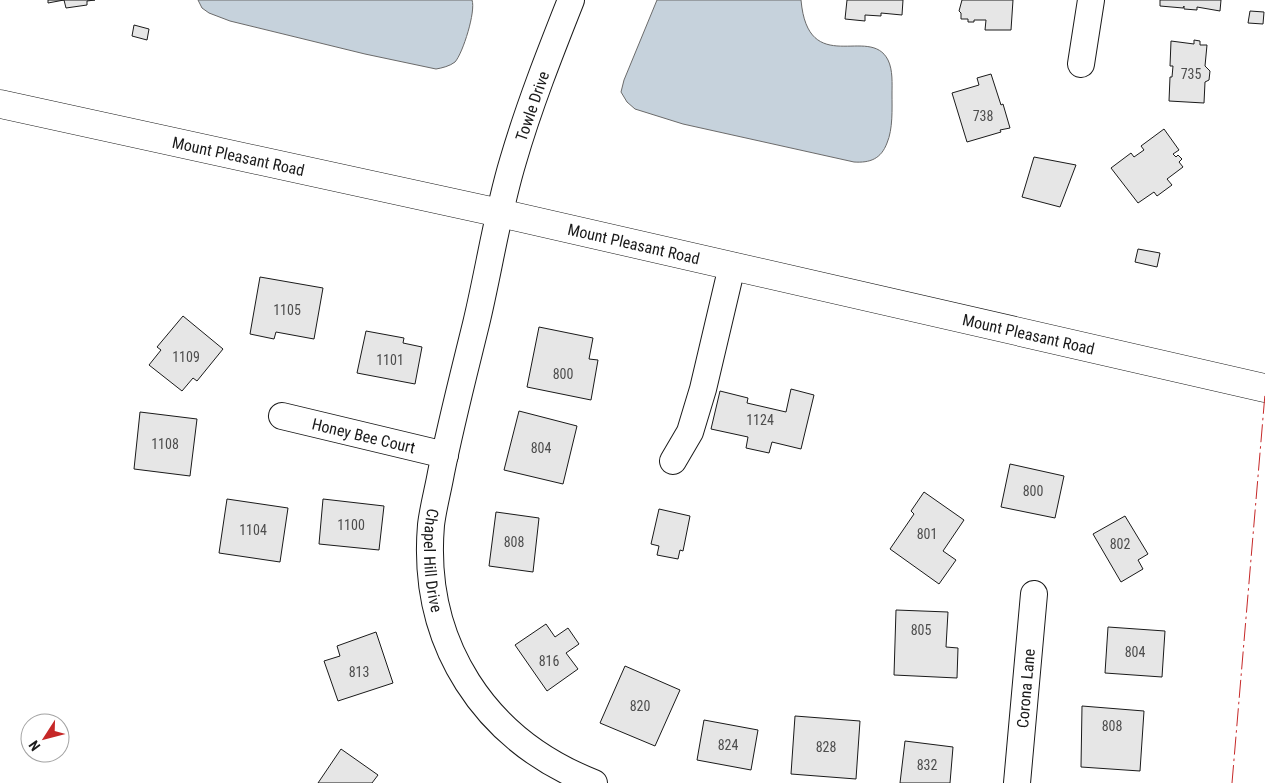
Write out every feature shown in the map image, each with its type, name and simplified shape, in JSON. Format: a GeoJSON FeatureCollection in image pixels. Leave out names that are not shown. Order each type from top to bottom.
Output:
{"type":"FeatureCollection","features":[{"type":"Feature","properties":{"kind":"highway","name":"Mount Pleasant Road"},"geometry":{"type":"LineString","coordinates":[[0,104],[732,266],[1265,388]]}},
{"type":"Feature","properties":{"kind":"street","name":"Towle Drive"},"geometry":{"type":"LineString","coordinates":[[500,214],[513,162],[542,74],[571,0]]}},
{"type":"Feature","properties":{"kind":"street"},"geometry":{"type":"LineString","coordinates":[[1081,64],[1091,0]]}},
{"type":"Feature","properties":{"kind":"street","name":"Chapel Hill Drive"},"geometry":{"type":"LineString","coordinates":[[500,214],[445,455],[432,524],[430,570],[439,620],[455,663],[478,698],[506,729],[539,756],[573,775],[594,783]]}},
{"type":"Feature","properties":{"kind":"street"},"geometry":{"type":"LineString","coordinates":[[673,460],[690,432],[703,389],[732,266]]}},
{"type":"Feature","properties":{"kind":"street","name":"Honey Bee Court"},"geometry":{"type":"LineString","coordinates":[[282,416],[445,455]]}},
{"type":"Feature","properties":{"kind":"street","name":"Corona Lane"},"geometry":{"type":"LineString","coordinates":[[1018,783],[1034,594]]}},
{"type":"Feature","properties":{"kind":"shaded area"},"geometry":{"type":"Polygon","coordinates":[[[198,0],[472,0],[473,5],[468,32],[458,57],[451,65],[436,69],[365,54],[230,21],[209,13],[202,8],[198,0]]]}},
{"type":"Feature","properties":{"kind":"shaded area"},"geometry":{"type":"Polygon","coordinates":[[[657,0],[801,0],[806,24],[815,38],[827,44],[868,47],[879,50],[888,60],[892,77],[891,125],[889,137],[882,153],[870,161],[854,162],[683,124],[635,109],[627,102],[621,92],[624,80],[657,0]]]}},
{"type":"Feature","properties":{"kind":"building"},"geometry":{"type":"Polygon","coordinates":[[[48,0],[64,0],[48,3],[48,0]]]}},
{"type":"Feature","properties":{"kind":"building"},"geometry":{"type":"Polygon","coordinates":[[[64,0],[95,0],[87,1],[87,5],[66,8],[64,0]]]}},
{"type":"Feature","properties":{"kind":"building"},"geometry":{"type":"Polygon","coordinates":[[[847,0],[903,0],[902,15],[881,13],[881,16],[865,15],[865,21],[845,19],[847,0]]]}},
{"type":"Feature","properties":{"kind":"building"},"geometry":{"type":"Polygon","coordinates":[[[962,0],[1013,0],[1011,30],[985,30],[986,20],[968,22],[968,19],[961,19],[959,11],[962,0]]]}},
{"type":"Feature","properties":{"kind":"building"},"geometry":{"type":"Polygon","coordinates":[[[1160,0],[1221,0],[1220,11],[1197,7],[1197,10],[1184,9],[1184,6],[1183,8],[1160,6],[1160,0]]]}},
{"type":"Feature","properties":{"kind":"building"},"geometry":{"type":"Polygon","coordinates":[[[1250,11],[1264,12],[1263,24],[1248,23],[1250,11]]]}},
{"type":"Feature","properties":{"kind":"building"},"geometry":{"type":"Polygon","coordinates":[[[134,25],[149,29],[147,40],[132,36],[134,25]]]}},
{"type":"Feature","properties":{"kind":"building"},"geometry":{"type":"Polygon","coordinates":[[[1194,40],[1200,41],[1200,45],[1207,45],[1205,66],[1210,71],[1209,80],[1205,82],[1204,103],[1169,101],[1170,77],[1172,77],[1173,66],[1170,66],[1171,41],[1194,44],[1194,40]]]}},
{"type":"Feature","properties":{"kind":"building"},"geometry":{"type":"Polygon","coordinates":[[[991,74],[1010,128],[967,142],[952,93],[979,85],[977,78],[991,74]]]}},
{"type":"Feature","properties":{"kind":"building"},"geometry":{"type":"Polygon","coordinates":[[[1164,129],[1179,150],[1173,154],[1176,157],[1178,155],[1182,159],[1179,162],[1183,167],[1167,179],[1172,185],[1157,196],[1154,192],[1138,203],[1111,168],[1131,153],[1134,157],[1144,150],[1141,146],[1164,129]]]}},
{"type":"Feature","properties":{"kind":"building"},"geometry":{"type":"Polygon","coordinates":[[[1034,157],[1076,165],[1060,207],[1022,197],[1034,157]]]}},
{"type":"Feature","properties":{"kind":"building"},"geometry":{"type":"Polygon","coordinates":[[[1138,249],[1160,253],[1157,267],[1135,262],[1138,249]]]}},
{"type":"Feature","properties":{"kind":"building"},"geometry":{"type":"Polygon","coordinates":[[[260,277],[323,288],[314,339],[276,332],[274,339],[250,334],[260,277]]]}},
{"type":"Feature","properties":{"kind":"building"},"geometry":{"type":"Polygon","coordinates":[[[183,316],[223,349],[197,381],[193,378],[182,391],[149,365],[161,350],[157,347],[183,316]]]}},
{"type":"Feature","properties":{"kind":"building"},"geometry":{"type":"Polygon","coordinates":[[[539,327],[593,338],[589,359],[598,360],[591,400],[527,387],[539,327]]]}},
{"type":"Feature","properties":{"kind":"building"},"geometry":{"type":"Polygon","coordinates":[[[366,331],[404,338],[403,343],[422,347],[415,384],[357,373],[366,331]]]}},
{"type":"Feature","properties":{"kind":"building"},"geometry":{"type":"Polygon","coordinates":[[[791,389],[814,395],[801,449],[772,442],[769,453],[746,448],[748,437],[711,429],[720,391],[748,398],[747,403],[786,412],[791,389]]]}},
{"type":"Feature","properties":{"kind":"building"},"geometry":{"type":"Polygon","coordinates":[[[519,411],[577,426],[563,484],[504,470],[519,411]]]}},
{"type":"Feature","properties":{"kind":"building"},"geometry":{"type":"Polygon","coordinates":[[[140,412],[197,419],[190,476],[134,469],[140,412]]]}},
{"type":"Feature","properties":{"kind":"building"},"geometry":{"type":"Polygon","coordinates":[[[1010,464],[1064,476],[1055,518],[1001,507],[1010,464]]]}},
{"type":"Feature","properties":{"kind":"building"},"geometry":{"type":"Polygon","coordinates":[[[924,492],[964,520],[943,551],[956,560],[939,584],[890,549],[914,514],[911,511],[924,492]]]}},
{"type":"Feature","properties":{"kind":"building"},"geometry":{"type":"Polygon","coordinates":[[[227,499],[288,508],[280,562],[219,553],[227,499]]]}},
{"type":"Feature","properties":{"kind":"building"},"geometry":{"type":"Polygon","coordinates":[[[323,499],[384,506],[379,550],[319,544],[323,499]]]}},
{"type":"Feature","properties":{"kind":"building"},"geometry":{"type":"Polygon","coordinates":[[[659,509],[690,516],[683,551],[680,550],[678,559],[657,555],[659,546],[651,544],[659,509]]]}},
{"type":"Feature","properties":{"kind":"building"},"geometry":{"type":"Polygon","coordinates":[[[496,512],[539,518],[533,572],[489,566],[496,512]]]}},
{"type":"Feature","properties":{"kind":"building"},"geometry":{"type":"Polygon","coordinates":[[[1125,516],[1148,554],[1138,560],[1143,569],[1121,582],[1093,534],[1125,516]]]}},
{"type":"Feature","properties":{"kind":"building"},"geometry":{"type":"Polygon","coordinates":[[[896,610],[948,612],[946,647],[958,648],[957,678],[894,675],[896,610]]]}},
{"type":"Feature","properties":{"kind":"building"},"geometry":{"type":"Polygon","coordinates":[[[546,624],[555,637],[568,628],[579,644],[566,653],[578,669],[547,691],[515,645],[546,624]]]}},
{"type":"Feature","properties":{"kind":"building"},"geometry":{"type":"Polygon","coordinates":[[[1108,627],[1165,631],[1162,677],[1105,673],[1108,627]]]}},
{"type":"Feature","properties":{"kind":"building"},"geometry":{"type":"Polygon","coordinates":[[[376,632],[393,683],[338,701],[324,661],[340,656],[337,646],[376,632]]]}},
{"type":"Feature","properties":{"kind":"building"},"geometry":{"type":"Polygon","coordinates":[[[625,666],[680,690],[655,746],[600,723],[625,666]]]}},
{"type":"Feature","properties":{"kind":"building"},"geometry":{"type":"Polygon","coordinates":[[[1082,706],[1144,711],[1140,771],[1081,767],[1082,706]]]}},
{"type":"Feature","properties":{"kind":"building"},"geometry":{"type":"Polygon","coordinates":[[[795,716],[860,721],[856,779],[791,774],[795,716]]]}},
{"type":"Feature","properties":{"kind":"building"},"geometry":{"type":"Polygon","coordinates":[[[704,720],[758,730],[751,770],[697,760],[704,720]]]}},
{"type":"Feature","properties":{"kind":"building"},"geometry":{"type":"Polygon","coordinates":[[[905,741],[953,747],[950,783],[900,783],[905,741]]]}},
{"type":"Feature","properties":{"kind":"building"},"geometry":{"type":"Polygon","coordinates":[[[341,749],[378,775],[372,783],[318,783],[341,749]]]}},
{"type":"Feature","properties":{"kind":"power"},"geometry":{"type":"LineString","coordinates":[[1232,783],[1265,394]]}}]}
